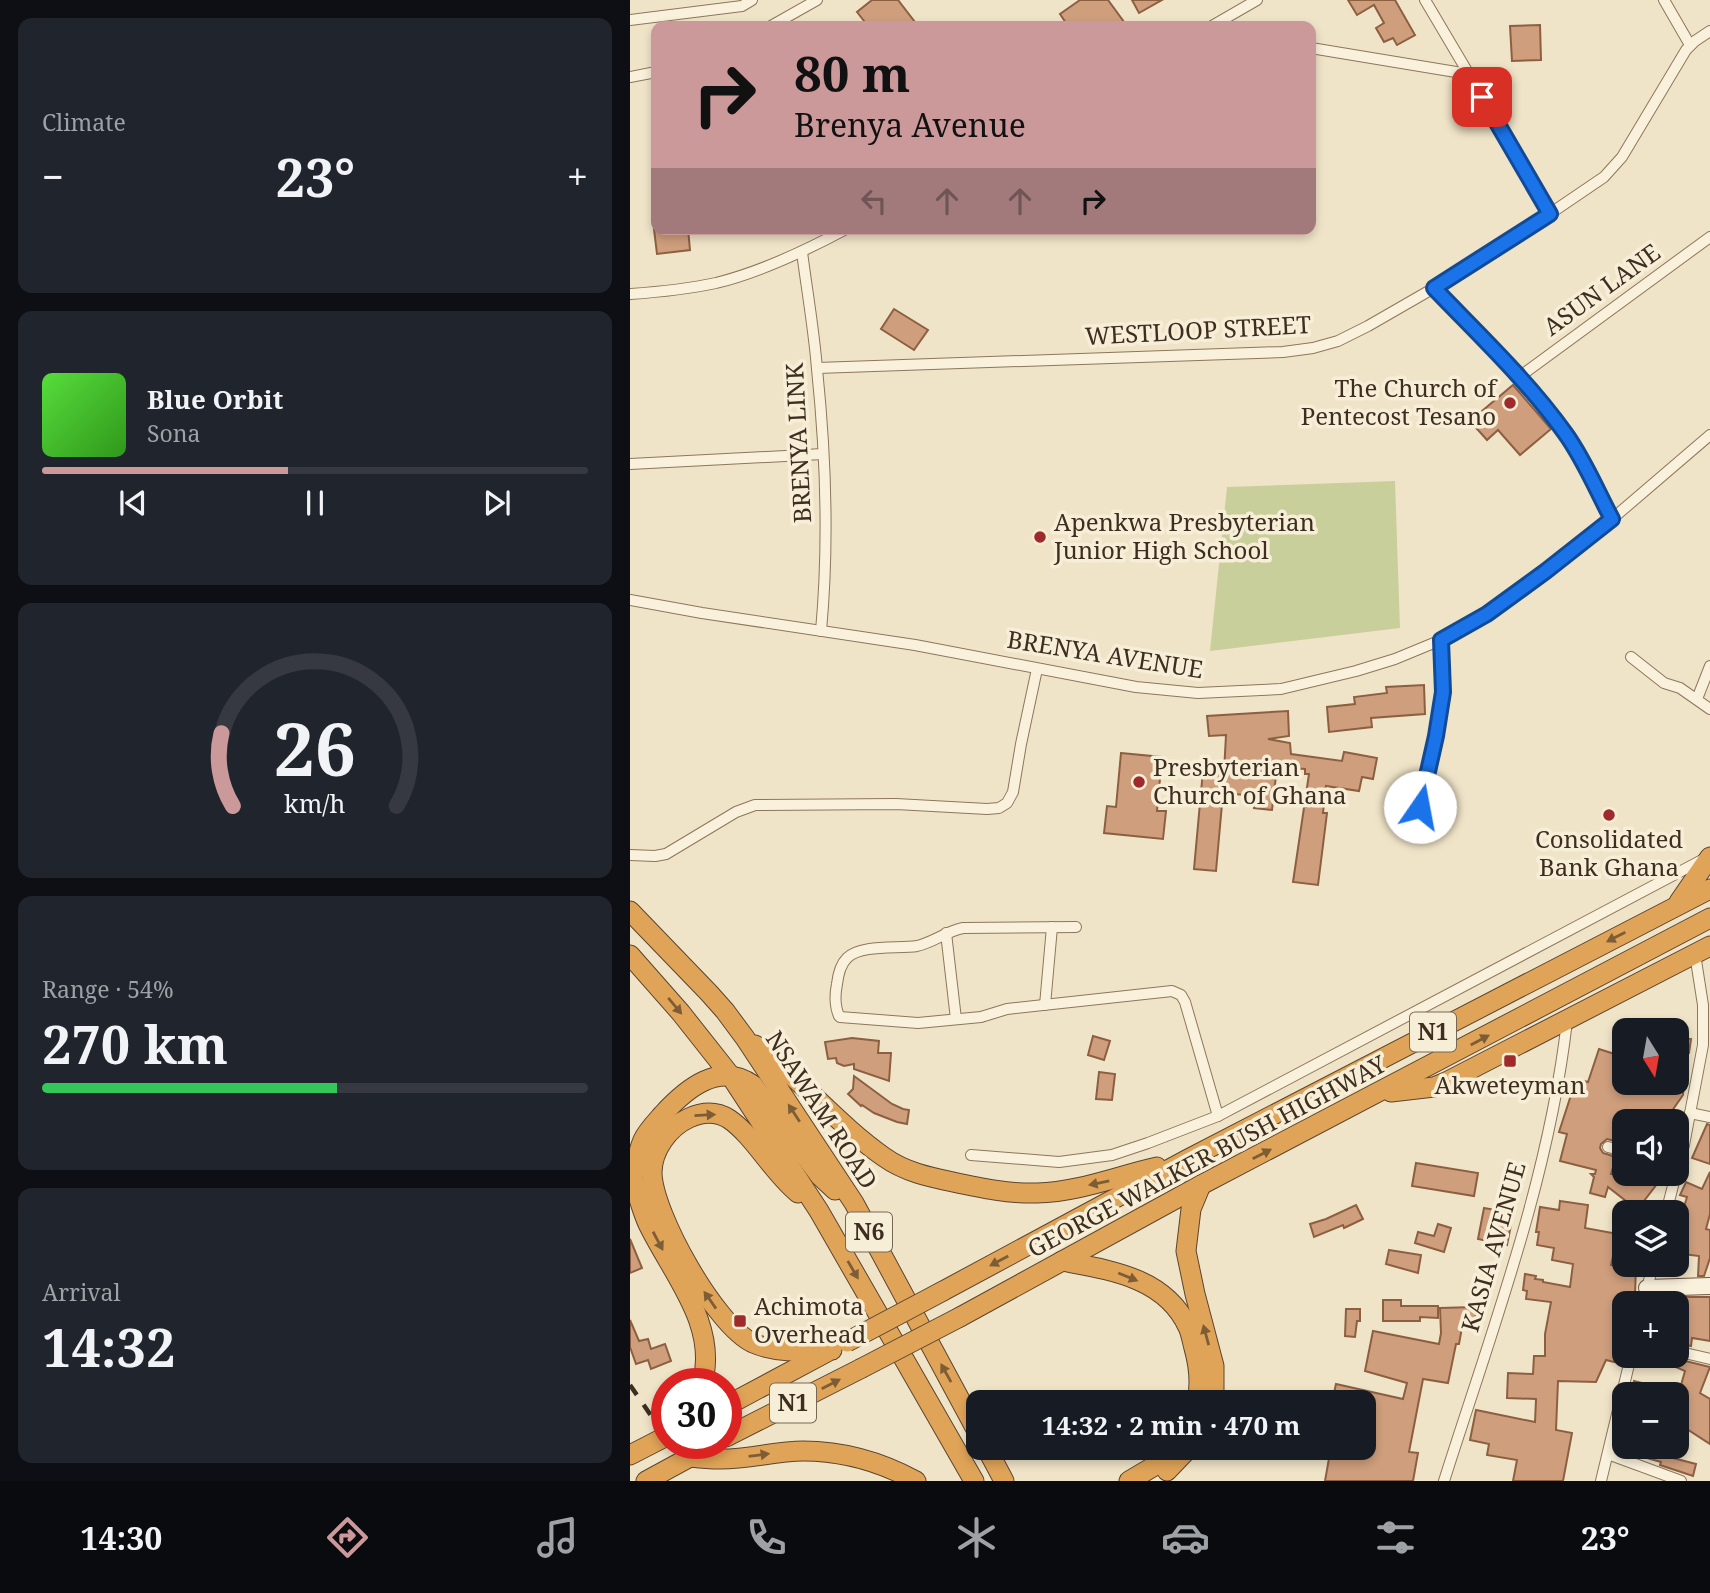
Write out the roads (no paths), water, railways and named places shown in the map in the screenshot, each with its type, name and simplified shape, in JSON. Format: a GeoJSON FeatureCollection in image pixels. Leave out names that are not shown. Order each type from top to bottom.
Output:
{"type":"FeatureCollection","features":[{"type":"Feature","properties":{"kind":"highway"},"geometry":{"type":"LineString","coordinates":[[1677,905],[1710,857]]}},
{"type":"Feature","properties":{"kind":"highway","name":"GEORGE WALKER BUSH HIGHWAY"},"geometry":{"type":"LineString","coordinates":[[742,1398],[1188,1159],[1710,889]]}},
{"type":"Feature","properties":{"kind":"highway","name":"NSAWAM ROAD"},"geometry":{"type":"LineString","coordinates":[[630,912],[709,993],[745,1038],[853,1203],[966,1411]]}},
{"type":"Feature","properties":{"kind":"highway","name":"GEORGE WALKER BUSH HIGHWAY"},"geometry":{"type":"LineString","coordinates":[[742,1429],[960,1317],[1201,1185],[1710,918]]}},
{"type":"Feature","properties":{"kind":"highway"},"geometry":{"type":"LineString","coordinates":[[1376,1095],[1434,1087],[1446,1082],[1702,950]]}},
{"type":"Feature","properties":{"kind":"highway","name":"N6"},"geometry":{"type":"LineString","coordinates":[[630,955],[730,1075],[819,1211],[974,1481]]}},
{"type":"Feature","properties":{"kind":"highway"},"geometry":{"type":"LineString","coordinates":[[745,1038],[775,1060],[834,1116],[886,1158],[920,1176],[994,1191],[1037,1193],[1108,1181],[1188,1159]]}},
{"type":"Feature","properties":{"kind":"highway"},"geometry":{"type":"LineString","coordinates":[[705,1368],[707,1356],[698,1315],[648,1223],[631,1172],[643,1139],[670,1107],[688,1090],[704,1081],[730,1075],[744,1078],[753,1085],[820,1176],[853,1203]]}},
{"type":"Feature","properties":{"kind":"highway"},"geometry":{"type":"LineString","coordinates":[[819,1211],[788,1185],[729,1119],[714,1113],[699,1113],[679,1122],[665,1136],[654,1156],[652,1173],[657,1195],[683,1256],[711,1303],[734,1328],[751,1342],[773,1350],[839,1346]]}},
{"type":"Feature","properties":{"kind":"highway"},"geometry":{"type":"LineString","coordinates":[[1201,1185],[1191,1209],[1185,1251],[1214,1366],[1214,1390]]}},
{"type":"Feature","properties":{"kind":"highway"},"geometry":{"type":"LineString","coordinates":[[1062,1261],[1116,1272],[1147,1284],[1163,1294],[1188,1327],[1198,1363],[1198,1390]]}},
{"type":"Feature","properties":{"kind":"highway"},"geometry":{"type":"LineString","coordinates":[[630,1455],[651,1444]]}},
{"type":"Feature","properties":{"kind":"highway"},"geometry":{"type":"LineString","coordinates":[[742,1458],[803,1451],[837,1453],[888,1466],[916,1481]]}},
{"type":"Feature","properties":{"kind":"highway"},"geometry":{"type":"LineString","coordinates":[[646,1481],[687,1459]]}},
{"type":"Feature","properties":{"kind":"highway"},"geometry":{"type":"LineString","coordinates":[[710,1459],[728,1459]]}},
{"type":"Feature","properties":{"kind":"highway"},"geometry":{"type":"LineString","coordinates":[[993,1460],[1004,1481]]}},
{"type":"Feature","properties":{"kind":"highway"},"geometry":{"type":"LineString","coordinates":[[1129,1481],[1160,1460]]}},
{"type":"Feature","properties":{"kind":"highway"},"geometry":{"type":"LineString","coordinates":[[1155,1481],[1177,1460]]}},
{"type":"Feature","properties":{"kind":"street"},"geometry":{"type":"LineString","coordinates":[[630,20],[742,6],[752,0]]}},
{"type":"Feature","properties":{"kind":"street"},"geometry":{"type":"LineString","coordinates":[[780,21],[817,0]]}},
{"type":"Feature","properties":{"kind":"street"},"geometry":{"type":"LineString","coordinates":[[1221,21],[1257,0]]}},
{"type":"Feature","properties":{"kind":"street"},"geometry":{"type":"LineString","coordinates":[[1426,0],[1550,214]]}},
{"type":"Feature","properties":{"kind":"street"},"geometry":{"type":"LineString","coordinates":[[1664,0],[1690,45]]}},
{"type":"Feature","properties":{"kind":"street","name":"WESTLOOP STREET"},"geometry":{"type":"LineString","coordinates":[[817,368],[1283,352],[1338,341],[1434,288],[1604,177],[1622,157],[1690,45],[1710,31]]}},
{"type":"Feature","properties":{"kind":"street"},"geometry":{"type":"LineString","coordinates":[[1316,49],[1468,74]]}},
{"type":"Feature","properties":{"kind":"street"},"geometry":{"type":"LineString","coordinates":[[630,77],[651,73]]}},
{"type":"Feature","properties":{"kind":"street"},"geometry":{"type":"LineString","coordinates":[[630,294],[717,282],[802,253],[835,235]]}},
{"type":"Feature","properties":{"kind":"street","name":"ASUN LANE"},"geometry":{"type":"LineString","coordinates":[[1519,377],[1710,237]]}},
{"type":"Feature","properties":{"kind":"street","name":"BRENYA LINK"},"geometry":{"type":"LineString","coordinates":[[802,253],[817,368],[823,454],[826,552],[821,631]]}},
{"type":"Feature","properties":{"kind":"street"},"geometry":{"type":"LineString","coordinates":[[1434,288],[1519,377],[1570,440],[1612,519]]}},
{"type":"Feature","properties":{"kind":"street","name":"BRENYA AVENUE"},"geometry":{"type":"LineString","coordinates":[[630,600],[915,645],[1136,687],[1198,693],[1281,689],[1395,659],[1441,640],[1487,614],[1612,519],[1710,435]]}},
{"type":"Feature","properties":{"kind":"street"},"geometry":{"type":"LineString","coordinates":[[630,464],[823,454]]}},
{"type":"Feature","properties":{"kind":"street"},"geometry":{"type":"LineString","coordinates":[[1420,807],[1441,705],[1441,640]]}},
{"type":"Feature","properties":{"kind":"street"},"geometry":{"type":"LineString","coordinates":[[1631,657],[1664,683],[1681,688],[1710,709]]}},
{"type":"Feature","properties":{"kind":"street"},"geometry":{"type":"LineString","coordinates":[[1697,699],[1710,666]]}},
{"type":"Feature","properties":{"kind":"street"},"geometry":{"type":"LineString","coordinates":[[630,855],[666,854],[736,812],[755,805],[896,804],[987,810],[999,808],[1007,803],[1013,792],[1037,669]]}},
{"type":"Feature","properties":{"kind":"street"},"geometry":{"type":"LineString","coordinates":[[971,1155],[1059,1161],[1112,1155],[1218,1116],[1710,857]]}},
{"type":"Feature","properties":{"kind":"street"},"geometry":{"type":"LineString","coordinates":[[1045,1005],[1052,927]]}},
{"type":"Feature","properties":{"kind":"street"},"geometry":{"type":"LineString","coordinates":[[1076,927],[964,928],[917,946],[863,951],[845,960],[837,983],[836,1009],[839,1016],[918,1023],[981,1017],[1007,1009],[1172,991],[1185,1002],[1218,1116]]}},
{"type":"Feature","properties":{"kind":"street"},"geometry":{"type":"LineString","coordinates":[[946,933],[956,1019]]}},
{"type":"Feature","properties":{"kind":"street"},"geometry":{"type":"LineString","coordinates":[[1689,1117],[1703,1045],[1702,950]]}},
{"type":"Feature","properties":{"kind":"street","name":"KASIA AVENUE"},"geometry":{"type":"LineString","coordinates":[[1444,1481],[1521,1241],[1556,1097],[1567,1021]]}},
{"type":"Feature","properties":{"kind":"street"},"geometry":{"type":"LineString","coordinates":[[1690,1113],[1710,1117]]}},
{"type":"Feature","properties":{"kind":"street"},"geometry":{"type":"LineString","coordinates":[[1608,1147],[1612,1148]]}},
{"type":"Feature","properties":{"kind":"street"},"geometry":{"type":"LineString","coordinates":[[1678,1291],[1710,1286]]}},
{"type":"Feature","properties":{"kind":"street"},"geometry":{"type":"LineString","coordinates":[[1689,1354],[1710,1359]]}},
{"type":"Feature","properties":{"kind":"street"},"geometry":{"type":"LineString","coordinates":[[1601,1481],[1627,1368]]}},
{"type":"Feature","properties":{"kind":"street"},"geometry":{"type":"LineString","coordinates":[[1608,1454],[1681,1481]]}},
{"type":"Feature","properties":{"kind":"railway"},"geometry":{"type":"LineString","coordinates":[[630,1385],[651,1416]]}},
{"type":"Feature","properties":{"kind":"place","name":"The Church of Pentecost Tesano"},"geometry":{"type":"Point","coordinates":[1510,403]}},
{"type":"Feature","properties":{"kind":"place","name":"Apenkwa Presbyterian Junior High School"},"geometry":{"type":"Point","coordinates":[1040,537]}},
{"type":"Feature","properties":{"kind":"place","name":"Presbyterian Church of Ghana"},"geometry":{"type":"Point","coordinates":[1139,782]}},
{"type":"Feature","properties":{"kind":"place","name":"Consolidated Bank Ghana"},"geometry":{"type":"Point","coordinates":[1609,815]}},
{"type":"Feature","properties":{"kind":"place","name":"Akweteyman"},"geometry":{"type":"Point","coordinates":[1510,1061]}},
{"type":"Feature","properties":{"kind":"place","name":"Achimota Overhead"},"geometry":{"type":"Point","coordinates":[740,1321]}}]}
